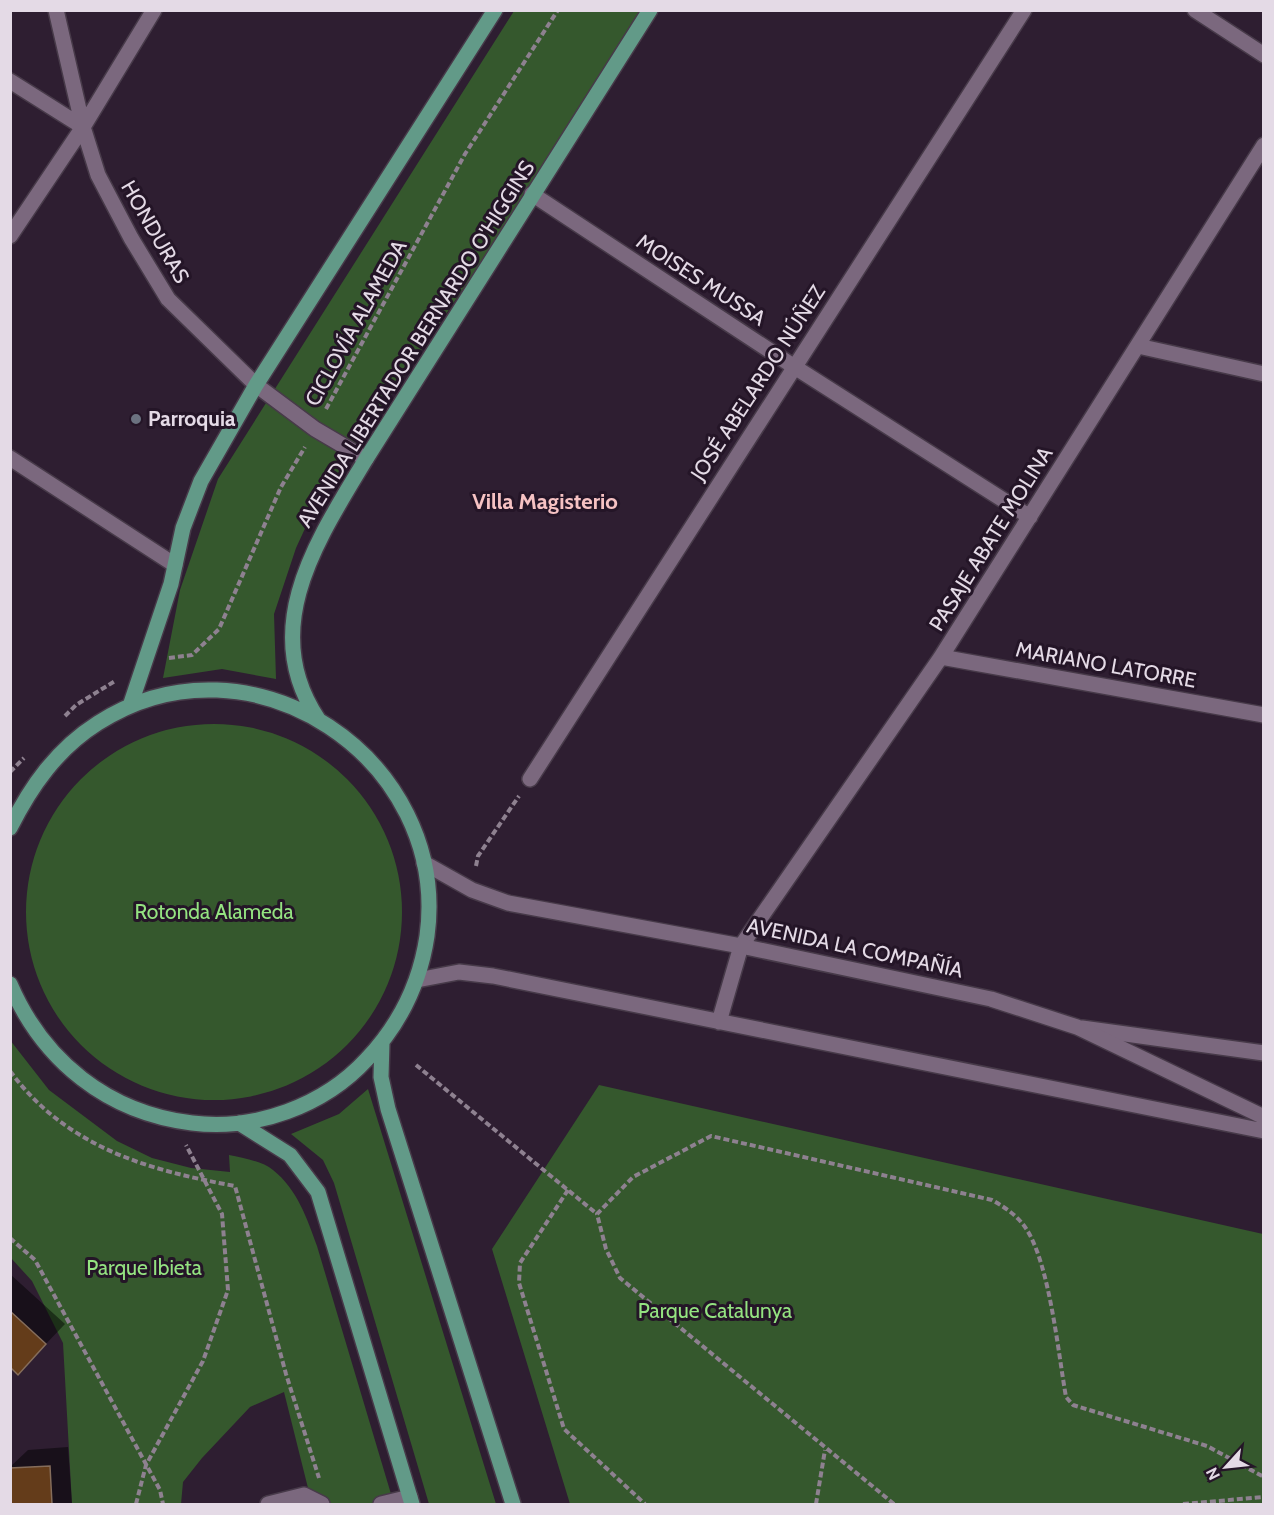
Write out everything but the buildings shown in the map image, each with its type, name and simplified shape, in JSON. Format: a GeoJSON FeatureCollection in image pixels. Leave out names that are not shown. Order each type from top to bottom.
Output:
{"type":"FeatureCollection","features":[{"type":"Feature","properties":{"kind":"main road"},"geometry":{"type":"LineString","coordinates":[[130,706],[175,565],[183,528],[201,481],[256,385],[495,10]]}},
{"type":"Feature","properties":{"kind":"main road","name":"AVENIDA LIBERTADOR BERNARDO O'HIGGINS"},"geometry":{"type":"LineString","coordinates":[[318,719],[305,698],[293,651],[294,613],[300,586],[310,560],[366,459],[650,10]]}},
{"type":"Feature","properties":{"kind":"main road"},"geometry":{"type":"LineString","coordinates":[[10,828],[46,768],[70,743],[99,722],[130,706],[193,691],[226,691],[258,695],[289,705],[344,735],[367,756],[387,780],[404,806],[424,864],[429,922],[417,980],[396,1023],[382,1043],[359,1068],[313,1100],[272,1117],[239,1123],[206,1125],[173,1121],[127,1106],[101,1093],[69,1070],[43,1042],[21,1010],[10,984]]}},
{"type":"Feature","properties":{"kind":"main road"},"geometry":{"type":"LineString","coordinates":[[382,1043],[381,1077],[388,1109],[513,1504]]}},
{"type":"Feature","properties":{"kind":"main road"},"geometry":{"type":"LineString","coordinates":[[239,1123],[290,1155],[318,1192],[411,1501]]}},
{"type":"Feature","properties":{"kind":"street","name":"HONDURAS"},"geometry":{"type":"LineString","coordinates":[[56,10],[83,128],[98,175],[131,238],[168,299],[256,385],[315,429],[366,459]]}},
{"type":"Feature","properties":{"kind":"street"},"geometry":{"type":"LineString","coordinates":[[10,237],[83,128],[154,10]]}},
{"type":"Feature","properties":{"kind":"street","name":"JOSÉ ABELARDO NÚÑEZ"},"geometry":{"type":"LineString","coordinates":[[530,779],[793,366],[1024,10]]}},
{"type":"Feature","properties":{"kind":"street"},"geometry":{"type":"LineString","coordinates":[[1195,10],[1263,55]]}},
{"type":"Feature","properties":{"kind":"street"},"geometry":{"type":"LineString","coordinates":[[10,81],[83,128]]}},
{"type":"Feature","properties":{"kind":"street","name":"PASAJE ABATE MOLINA"},"geometry":{"type":"LineString","coordinates":[[719,1022],[741,946],[941,657],[1263,146]]}},
{"type":"Feature","properties":{"kind":"street","name":"MOISES MUSSA"},"geometry":{"type":"LineString","coordinates":[[532,194],[793,366],[1030,517]]}},
{"type":"Feature","properties":{"kind":"street"},"geometry":{"type":"LineString","coordinates":[[1138,346],[1263,374]]}},
{"type":"Feature","properties":{"kind":"street"},"geometry":{"type":"LineString","coordinates":[[10,459],[175,565]]}},
{"type":"Feature","properties":{"kind":"street","name":"MARIANO LATORRE"},"geometry":{"type":"LineString","coordinates":[[941,657],[1263,715]]}},
{"type":"Feature","properties":{"kind":"street","name":"AVENIDA LA COMPAÑÍA"},"geometry":{"type":"LineString","coordinates":[[424,864],[471,890],[508,903],[741,946],[991,999],[1077,1027],[1263,1117]]}},
{"type":"Feature","properties":{"kind":"street"},"geometry":{"type":"LineString","coordinates":[[417,980],[459,972],[493,976],[1263,1131]]}},
{"type":"Feature","properties":{"kind":"street"},"geometry":{"type":"LineString","coordinates":[[1077,1027],[1263,1053]]}},
{"type":"Feature","properties":{"kind":"street"},"geometry":{"type":"LineString","coordinates":[[268,1504],[305,1500],[322,1504]]}},
{"type":"Feature","properties":{"kind":"street"},"geometry":{"type":"LineString","coordinates":[[381,1504],[411,1501]]}},
{"type":"Feature","properties":{"kind":"path","name":"CICLOVÍA ALAMEDA"},"geometry":{"type":"LineString","coordinates":[[192,655],[219,629],[281,487],[465,154],[558,10]]}},
{"type":"Feature","properties":{"kind":"path"},"geometry":{"type":"LineString","coordinates":[[471,890],[478,856],[530,779]]}},
{"type":"Feature","properties":{"kind":"path"},"geometry":{"type":"LineString","coordinates":[[417,1065],[597,1214],[606,1250],[620,1278],[825,1450],[894,1504]]}},
{"type":"Feature","properties":{"kind":"path"},"geometry":{"type":"LineString","coordinates":[[10,1071],[42,1107],[73,1132],[105,1151],[185,1177],[235,1186],[286,1374],[320,1483]]}},
{"type":"Feature","properties":{"kind":"path"},"geometry":{"type":"LineString","coordinates":[[136,1504],[146,1465],[203,1361],[228,1290],[222,1214],[173,1121]]}},
{"type":"Feature","properties":{"kind":"path"},"geometry":{"type":"LineString","coordinates":[[597,1214],[633,1177],[711,1136],[992,1200],[1021,1222],[1038,1252],[1066,1397],[1073,1405],[1207,1446],[1263,1477]]}},
{"type":"Feature","properties":{"kind":"path"},"geometry":{"type":"LineString","coordinates":[[568,1190],[520,1263],[519,1283],[564,1429],[645,1504]]}},
{"type":"Feature","properties":{"kind":"path"},"geometry":{"type":"LineString","coordinates":[[10,1238],[35,1260],[160,1490],[163,1504]]}},
{"type":"Feature","properties":{"kind":"path"},"geometry":{"type":"LineString","coordinates":[[816,1504],[825,1450]]}},
{"type":"Feature","properties":{"kind":"path"},"geometry":{"type":"LineString","coordinates":[[1183,1504],[1263,1497]]}},
{"type":"Feature","properties":{"kind":"green space"},"geometry":{"type":"Polygon","coordinates":[[[514,11],[642,11],[511,218],[314,509],[296,548],[274,614],[276,679],[222,669],[163,678],[180,590],[218,479],[514,11]]]}},
{"type":"Feature","properties":{"kind":"green space","name":"Rotonda Alameda"},"geometry":{"type":"Polygon","coordinates":[[[214,724],[251,728],[286,739],[318,756],[347,779],[370,808],[387,840],[398,875],[402,912],[398,949],[387,984],[370,1016],[347,1045],[318,1068],[286,1085],[251,1096],[214,1100],[177,1096],[142,1085],[110,1068],[81,1045],[58,1016],[41,984],[30,949],[26,912],[30,875],[41,840],[58,808],[81,779],[110,756],[142,739],[177,728],[214,724]]]}},
{"type":"Feature","properties":{"kind":"green space","name":"Parque Ibieta"},"geometry":{"type":"Polygon","coordinates":[[[10,1040],[49,1090],[117,1141],[152,1158],[191,1168],[230,1172],[229,1155],[252,1160],[273,1170],[289,1186],[305,1215],[317,1246],[394,1504],[312,1504],[284,1392],[250,1407],[202,1458],[183,1482],[181,1504],[72,1504],[63,1343],[32,1281],[11,1258],[10,1040]]]}},
{"type":"Feature","properties":{"kind":"green space","name":"Parque Catalunya"},"geometry":{"type":"Polygon","coordinates":[[[599,1085],[1263,1234],[1263,1504],[570,1504],[492,1249],[599,1085]]]}},
{"type":"Feature","properties":{"kind":"green space"},"geometry":{"type":"Polygon","coordinates":[[[368,1089],[496,1504],[429,1504],[334,1183],[323,1160],[291,1134],[339,1114],[368,1089]]]}},
{"type":"Feature","properties":{"kind":"place","name":"Parroquia"},"geometry":{"type":"Point","coordinates":[136,419]}},
{"type":"Feature","properties":{"kind":"district","name":"Villa Magisterio"},"geometry":{"type":"Point","coordinates":[545,501]}}]}
